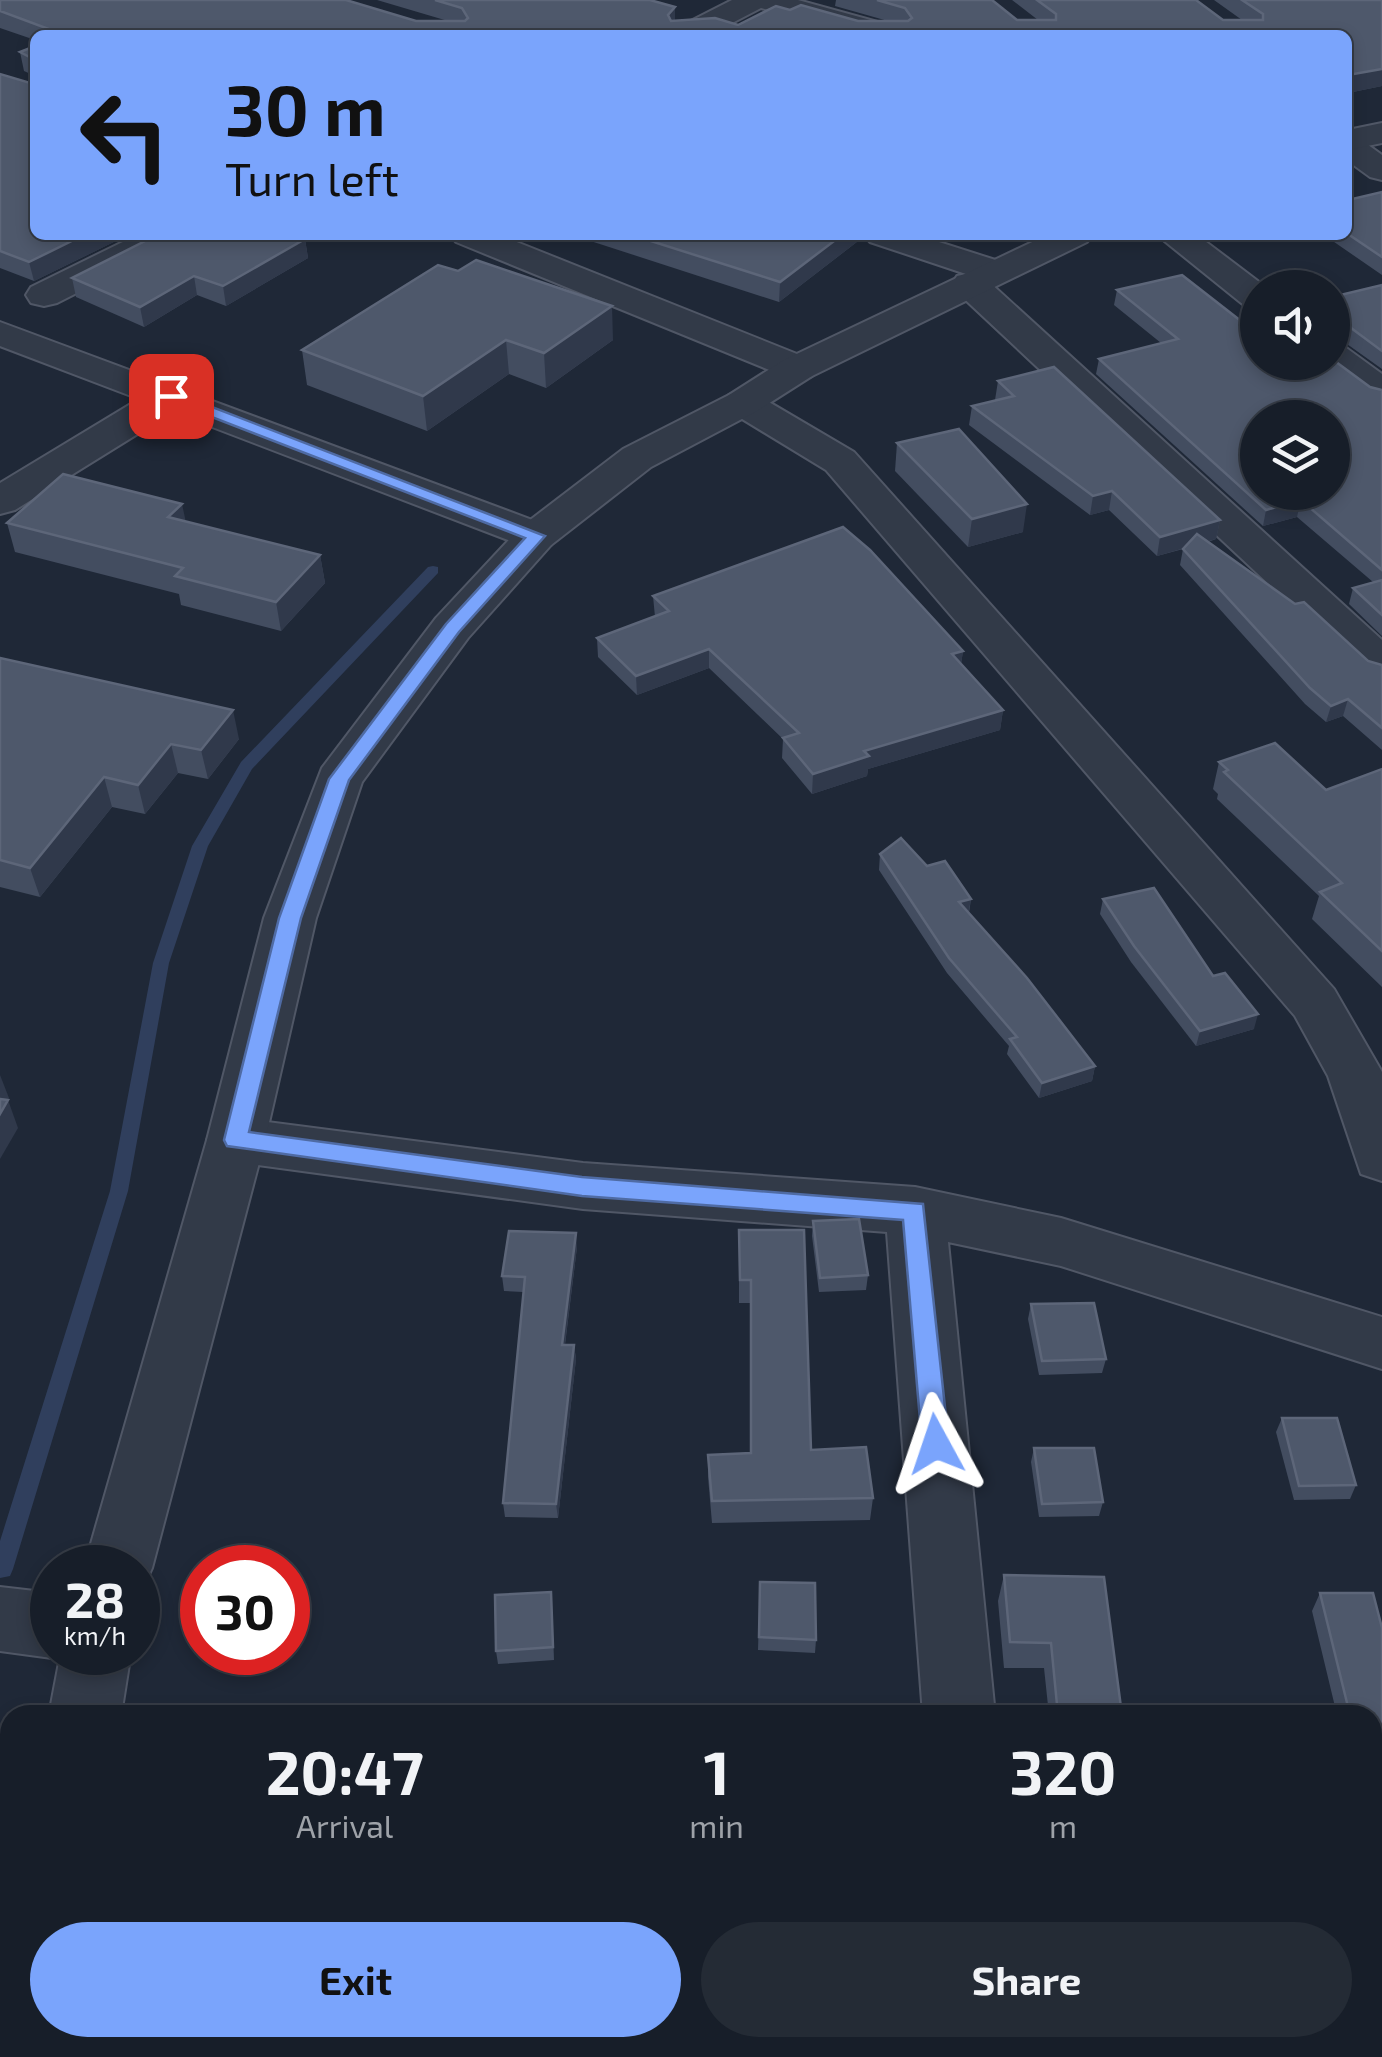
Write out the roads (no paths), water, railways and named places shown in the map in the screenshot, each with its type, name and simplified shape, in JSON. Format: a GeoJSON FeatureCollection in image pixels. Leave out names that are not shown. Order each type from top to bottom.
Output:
{"type":"FeatureCollection","features":[{"type":"Feature","properties":{"kind":"street"},"geometry":{"type":"LineString","coordinates":[[696,30],[754,0]]}},
{"type":"Feature","properties":{"kind":"street"},"geometry":{"type":"LineString","coordinates":[[765,0],[874,30]]}},
{"type":"Feature","properties":{"kind":"street"},"geometry":{"type":"LineString","coordinates":[[1352,107],[1382,130]]}},
{"type":"Feature","properties":{"kind":"street"},"geometry":{"type":"LineString","coordinates":[[1352,141],[1382,130]]}},
{"type":"Feature","properties":{"kind":"street"},"geometry":{"type":"LineString","coordinates":[[1352,146],[1382,170]]}},
{"type":"Feature","properties":{"kind":"street"},"geometry":{"type":"LineString","coordinates":[[44,294],[155,240]]}},
{"type":"Feature","properties":{"kind":"street"},"geometry":{"type":"LineString","coordinates":[[480,240],[798,368]]}},
{"type":"Feature","properties":{"kind":"street"},"geometry":{"type":"LineString","coordinates":[[894,240],[983,278],[1382,665]]}},
{"type":"Feature","properties":{"kind":"street"},"geometry":{"type":"LineString","coordinates":[[124,1545],[236,1140],[290,918],[339,779],[452,628],[536,536],[637,458],[798,368],[1064,240]]}},
{"type":"Feature","properties":{"kind":"street"},"geometry":{"type":"LineString","coordinates":[[1182,240],[1240,284]]}},
{"type":"Feature","properties":{"kind":"street"},"geometry":{"type":"LineString","coordinates":[[0,333],[536,536]]}},
{"type":"Feature","properties":{"kind":"street"},"geometry":{"type":"LineString","coordinates":[[1350,368],[1382,392]]}},
{"type":"Feature","properties":{"kind":"street"},"geometry":{"type":"LineString","coordinates":[[0,501],[171,396]]}},
{"type":"Feature","properties":{"kind":"street"},"geometry":{"type":"LineString","coordinates":[[743,402],[840,461],[1315,1003],[1356,1076],[1382,1158]]}},
{"type":"Feature","properties":{"kind":"street"},"geometry":{"type":"LineString","coordinates":[[236,1140],[582,1186],[915,1211],[1061,1242],[1382,1342]]}},
{"type":"Feature","properties":{"kind":"street"},"geometry":{"type":"LineString","coordinates":[[915,1211],[959,1705]]}},
{"type":"Feature","properties":{"kind":"street"},"geometry":{"type":"LineString","coordinates":[[0,1619],[30,1622]]}},
{"type":"Feature","properties":{"kind":"street"},"geometry":{"type":"LineString","coordinates":[[86,1705],[92,1675]]}},
{"type":"Feature","properties":{"kind":"waterway"},"geometry":{"type":"LineString","coordinates":[[2,1569],[119,1191],[161,963],[200,846],[246,766],[433,570]]}}]}
